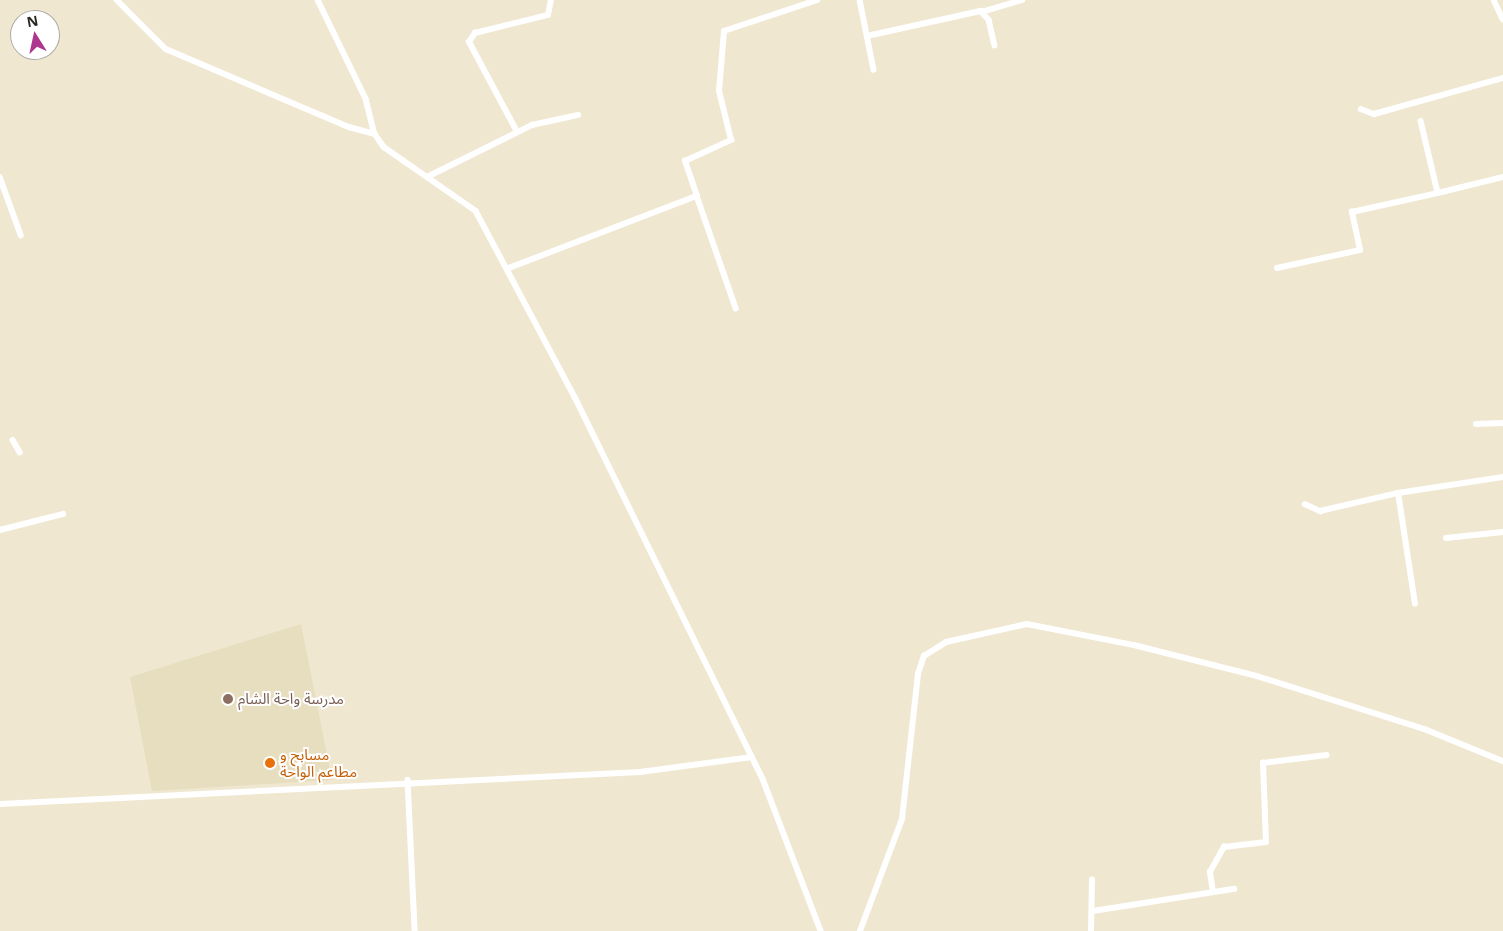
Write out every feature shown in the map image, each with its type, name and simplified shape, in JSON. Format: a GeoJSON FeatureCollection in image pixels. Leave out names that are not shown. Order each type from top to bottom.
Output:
{"type":"FeatureCollection","features":[{"type":"Feature","properties":{"kind":"street"},"geometry":{"type":"LineString","coordinates":[[116,0],[166,49],[349,127],[376,134]]}},
{"type":"Feature","properties":{"kind":"street"},"geometry":{"type":"LineString","coordinates":[[318,0],[366,99],[376,134],[384,147],[476,211],[509,268],[752,757],[822,931]]}},
{"type":"Feature","properties":{"kind":"street"},"geometry":{"type":"LineString","coordinates":[[517,132],[469,42],[474,33],[485,29],[548,15],[551,0]]}},
{"type":"Feature","properties":{"kind":"street"},"geometry":{"type":"LineString","coordinates":[[736,308],[685,161],[731,140],[719,91],[724,31],[817,0]]}},
{"type":"Feature","properties":{"kind":"street"},"geometry":{"type":"LineString","coordinates":[[860,0],[874,70]]}},
{"type":"Feature","properties":{"kind":"street"},"geometry":{"type":"LineString","coordinates":[[867,36],[982,12],[1022,0]]}},
{"type":"Feature","properties":{"kind":"street"},"geometry":{"type":"LineString","coordinates":[[1494,0],[1503,19]]}},
{"type":"Feature","properties":{"kind":"street"},"geometry":{"type":"LineString","coordinates":[[982,12],[989,20],[995,45]]}},
{"type":"Feature","properties":{"kind":"street"},"geometry":{"type":"LineString","coordinates":[[1361,108],[1374,114],[1503,78]]}},
{"type":"Feature","properties":{"kind":"street"},"geometry":{"type":"LineString","coordinates":[[427,177],[517,132],[578,115]]}},
{"type":"Feature","properties":{"kind":"street"},"geometry":{"type":"LineString","coordinates":[[1421,121],[1438,193]]}},
{"type":"Feature","properties":{"kind":"street"},"geometry":{"type":"LineString","coordinates":[[0,177],[21,235]]}},
{"type":"Feature","properties":{"kind":"street"},"geometry":{"type":"LineString","coordinates":[[1277,268],[1360,250],[1352,212],[1503,177]]}},
{"type":"Feature","properties":{"kind":"street"},"geometry":{"type":"LineString","coordinates":[[509,268],[697,196]]}},
{"type":"Feature","properties":{"kind":"street"},"geometry":{"type":"LineString","coordinates":[[1476,424],[1503,424]]}},
{"type":"Feature","properties":{"kind":"street"},"geometry":{"type":"LineString","coordinates":[[13,440],[20,452]]}},
{"type":"Feature","properties":{"kind":"street"},"geometry":{"type":"LineString","coordinates":[[1305,504],[1320,512],[1398,493],[1503,478]]}},
{"type":"Feature","properties":{"kind":"street"},"geometry":{"type":"LineString","coordinates":[[1398,493],[1415,604]]}},
{"type":"Feature","properties":{"kind":"street"},"geometry":{"type":"LineString","coordinates":[[0,530],[63,514]]}},
{"type":"Feature","properties":{"kind":"street"},"geometry":{"type":"LineString","coordinates":[[1446,538],[1503,532]]}},
{"type":"Feature","properties":{"kind":"street"},"geometry":{"type":"LineString","coordinates":[[860,931],[902,819],[918,674],[924,656],[946,642],[1027,624],[1134,645],[1257,676],[1417,727],[1503,761]]}},
{"type":"Feature","properties":{"kind":"street"},"geometry":{"type":"LineString","coordinates":[[1213,892],[1210,872],[1224,847],[1266,842],[1262,763],[1326,755]]}},
{"type":"Feature","properties":{"kind":"street"},"geometry":{"type":"LineString","coordinates":[[0,804],[408,780],[640,772],[752,757]]}},
{"type":"Feature","properties":{"kind":"street"},"geometry":{"type":"LineString","coordinates":[[408,780],[415,931]]}},
{"type":"Feature","properties":{"kind":"street"},"geometry":{"type":"LineString","coordinates":[[1090,931],[1093,910],[1092,880]]}},
{"type":"Feature","properties":{"kind":"street"},"geometry":{"type":"LineString","coordinates":[[1093,910],[1234,889]]}},
{"type":"Feature","properties":{"kind":"shaded area"},"geometry":{"type":"Polygon","coordinates":[[[301,624],[332,780],[152,791],[130,677],[301,624]]]}},
{"type":"Feature","properties":{"kind":"place","name":"مدرسة واحة الشام"},"geometry":{"type":"Point","coordinates":[228,699]}},
{"type":"Feature","properties":{"kind":"place","name":"مسابح و مطاعم الواحة"},"geometry":{"type":"Point","coordinates":[270,763]}}]}
